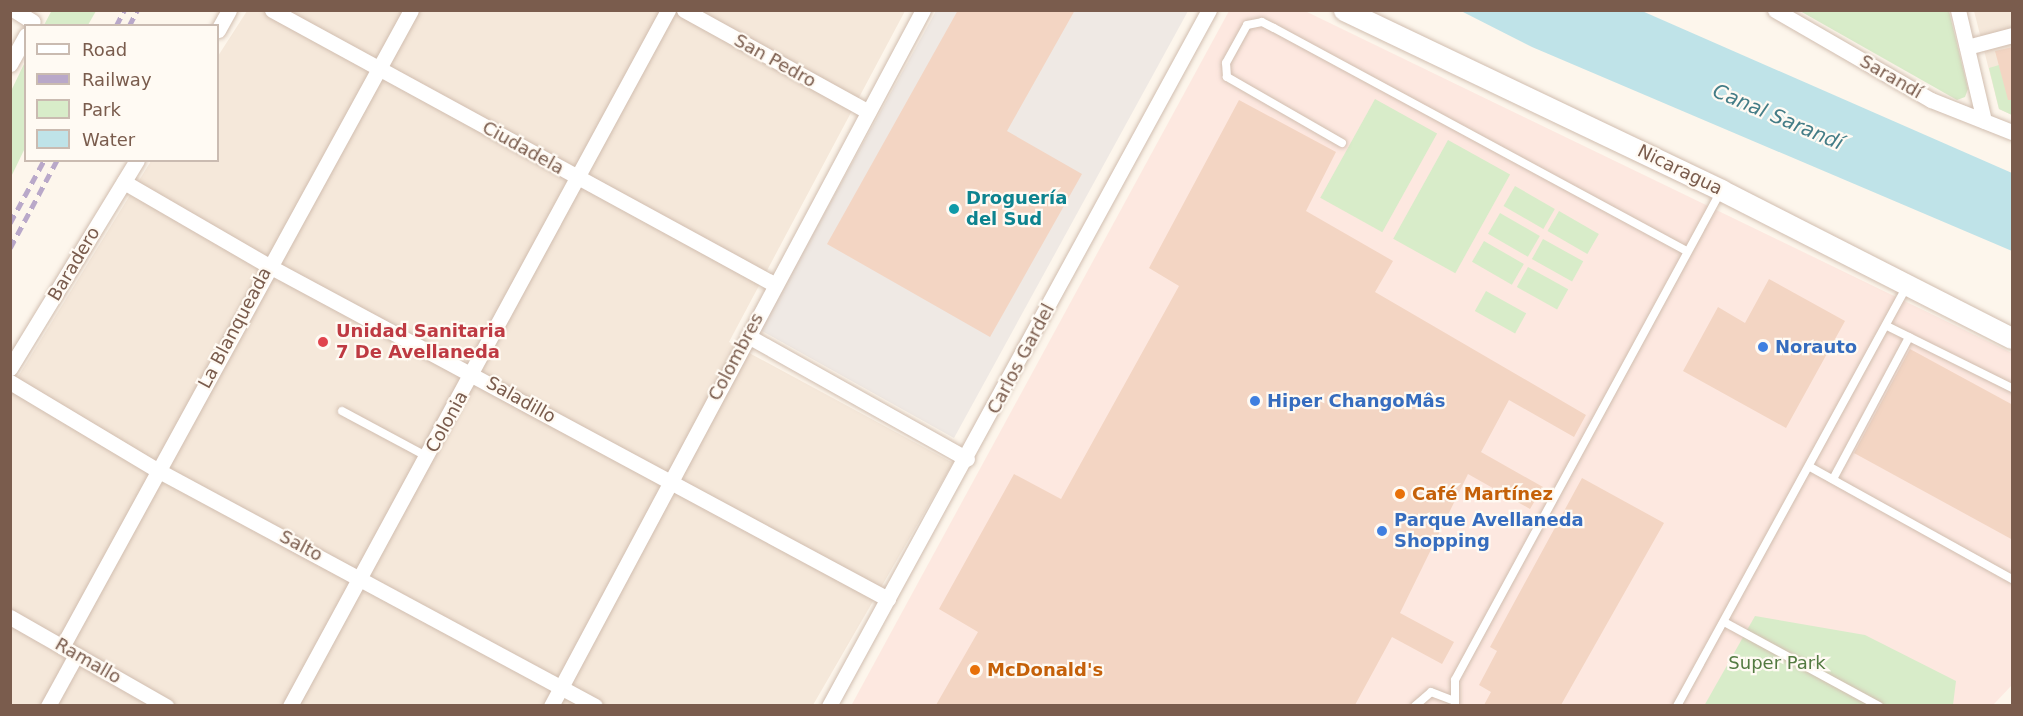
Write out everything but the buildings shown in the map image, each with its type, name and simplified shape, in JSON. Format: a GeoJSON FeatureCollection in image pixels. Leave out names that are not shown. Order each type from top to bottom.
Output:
{"type":"FeatureCollection","features":[{"type":"Feature","properties":{"kind":"main road","name":"Nicaragua"},"geometry":{"type":"LineString","coordinates":[[1344,10],[1721,190],[2013,338]]}},
{"type":"Feature","properties":{"kind":"street"},"geometry":{"type":"LineString","coordinates":[[14,10],[32,23]]}},
{"type":"Feature","properties":{"kind":"street"},"geometry":{"type":"LineString","coordinates":[[219,28],[229,10]]}},
{"type":"Feature","properties":{"kind":"street","name":"Ciudadela"},"geometry":{"type":"LineString","coordinates":[[272,10],[774,284]]}},
{"type":"Feature","properties":{"kind":"street","name":"La Blanqueada"},"geometry":{"type":"LineString","coordinates":[[62,646],[411,10]]}},
{"type":"Feature","properties":{"kind":"street","name":"Colonia"},"geometry":{"type":"LineString","coordinates":[[290,705],[474,374],[668,10]]}},
{"type":"Feature","properties":{"kind":"street","name":"San Pedro"},"geometry":{"type":"LineString","coordinates":[[684,10],[867,111]]}},
{"type":"Feature","properties":{"kind":"street","name":"Colombres"},"geometry":{"type":"LineString","coordinates":[[551,705],[774,284],[923,10]]}},
{"type":"Feature","properties":{"kind":"street","name":"Carlos Gardel"},"geometry":{"type":"LineString","coordinates":[[829,705],[967,459],[1209,10]]}},
{"type":"Feature","properties":{"kind":"street","name":"Sarandí"},"geometry":{"type":"LineString","coordinates":[[1775,10],[1931,100],[2013,132]]}},
{"type":"Feature","properties":{"kind":"street"},"geometry":{"type":"LineString","coordinates":[[1958,10],[1984,120]]}},
{"type":"Feature","properties":{"kind":"street"},"geometry":{"type":"LineString","coordinates":[[1967,47],[2013,35]]}},
{"type":"Feature","properties":{"kind":"street"},"geometry":{"type":"LineString","coordinates":[[10,64],[24,38]]}},
{"type":"Feature","properties":{"kind":"street","name":"Baradero"},"geometry":{"type":"LineString","coordinates":[[10,368],[136,162]]}},
{"type":"Feature","properties":{"kind":"street","name":"Saladillo"},"geometry":{"type":"LineString","coordinates":[[124,182],[269,266],[474,374],[888,599]]}},
{"type":"Feature","properties":{"kind":"street"},"geometry":{"type":"LineString","coordinates":[[748,336],[967,459]]}},
{"type":"Feature","properties":{"kind":"street","name":"Salto"},"geometry":{"type":"LineString","coordinates":[[10,382],[159,471],[595,705]]}},
{"type":"Feature","properties":{"kind":"street","name":"Ramallo"},"geometry":{"type":"LineString","coordinates":[[10,617],[165,705]]}},
{"type":"Feature","properties":{"kind":"street"},"geometry":{"type":"LineString","coordinates":[[48,705],[76,655]]}},
{"type":"Feature","properties":{"kind":"lane"},"geometry":{"type":"LineString","coordinates":[[1342,143],[1227,77],[1226,63],[1247,25],[1262,22],[1274,28],[1686,251]]}},
{"type":"Feature","properties":{"kind":"lane"},"geometry":{"type":"LineString","coordinates":[[1454,703],[1453,685],[1721,190]]}},
{"type":"Feature","properties":{"kind":"lane"},"geometry":{"type":"LineString","coordinates":[[1677,705],[1908,285]]}},
{"type":"Feature","properties":{"kind":"lane"},"geometry":{"type":"LineString","coordinates":[[1887,326],[2013,388]]}},
{"type":"Feature","properties":{"kind":"lane"},"geometry":{"type":"LineString","coordinates":[[1833,479],[1910,337]]}},
{"type":"Feature","properties":{"kind":"lane"},"geometry":{"type":"LineString","coordinates":[[342,411],[428,457]]}},
{"type":"Feature","properties":{"kind":"lane"},"geometry":{"type":"LineString","coordinates":[[1810,466],[2013,579]]}},
{"type":"Feature","properties":{"kind":"lane"},"geometry":{"type":"LineString","coordinates":[[1724,622],[1878,705]]}},
{"type":"Feature","properties":{"kind":"lane"},"geometry":{"type":"LineString","coordinates":[[1415,705],[1424,694],[1453,685]]}},
{"type":"Feature","properties":{"kind":"lane"},"geometry":{"type":"LineString","coordinates":[[1438,691],[1454,703]]}},
{"type":"Feature","properties":{"kind":"shaded area"},"geometry":{"type":"Polygon","coordinates":[[[247,11],[905,11],[729,342],[953,463],[813,705],[11,706],[11,388],[150,162],[219,162],[219,54],[247,11]]]}},
{"type":"Feature","properties":{"kind":"shaded area"},"geometry":{"type":"Polygon","coordinates":[[[936,11],[1188,11],[954,438],[760,330],[936,11]]]}},
{"type":"Feature","properties":{"kind":"shaded area"},"geometry":{"type":"Polygon","coordinates":[[[1229,11],[1305,11],[2012,353],[2012,685],[1993,705],[851,706],[1229,11]]]}},
{"type":"Feature","properties":{"kind":"shaded area"},"geometry":{"type":"Polygon","coordinates":[[[1974,11],[2012,11],[2012,115],[1999,109],[1974,11]]]}},
{"type":"Feature","properties":{"kind":"green space"},"geometry":{"type":"Polygon","coordinates":[[[52,10],[96,10],[89,24],[45,24],[52,10]]]}},
{"type":"Feature","properties":{"kind":"green space"},"geometry":{"type":"Polygon","coordinates":[[[1800,11],[1949,11],[1968,89],[1965,97],[1957,100],[1800,11]]]}},
{"type":"Feature","properties":{"kind":"green space"},"geometry":{"type":"Polygon","coordinates":[[[24,64],[24,150],[11,177],[11,91],[24,64]]]}},
{"type":"Feature","properties":{"kind":"green space"},"geometry":{"type":"Polygon","coordinates":[[[1999,65],[2012,103],[2012,115],[1999,109],[1989,68],[1999,65]]]}},
{"type":"Feature","properties":{"kind":"green space"},"geometry":{"type":"Polygon","coordinates":[[[1375,99],[1437,133],[1382,232],[1320,198],[1375,99]]]}},
{"type":"Feature","properties":{"kind":"green space"},"geometry":{"type":"Polygon","coordinates":[[[1448,140],[1510,174],[1455,273],[1393,239],[1448,140]]]}},
{"type":"Feature","properties":{"kind":"green space"},"geometry":{"type":"Polygon","coordinates":[[[1515,186],[1555,209],[1543,229],[1504,206],[1515,186]]]}},
{"type":"Feature","properties":{"kind":"green space"},"geometry":{"type":"Polygon","coordinates":[[[1559,211],[1599,234],[1587,254],[1548,231],[1559,211]]]}},
{"type":"Feature","properties":{"kind":"green space"},"geometry":{"type":"Polygon","coordinates":[[[1500,213],[1540,236],[1528,257],[1488,234],[1500,213]]]}},
{"type":"Feature","properties":{"kind":"green space"},"geometry":{"type":"Polygon","coordinates":[[[1543,239],[1583,261],[1572,281],[1532,259],[1543,239]]]}},
{"type":"Feature","properties":{"kind":"green space"},"geometry":{"type":"Polygon","coordinates":[[[1484,241],[1524,264],[1512,285],[1472,262],[1484,241]]]}},
{"type":"Feature","properties":{"kind":"green space"},"geometry":{"type":"Polygon","coordinates":[[[1528,267],[1568,289],[1557,309],[1517,287],[1528,267]]]}},
{"type":"Feature","properties":{"kind":"green space"},"geometry":{"type":"Polygon","coordinates":[[[1486,291],[1526,313],[1515,333],[1475,311],[1486,291]]]}},
{"type":"Feature","properties":{"kind":"green space","name":"Super Park"},"geometry":{"type":"Polygon","coordinates":[[[1755,616],[1865,635],[1956,681],[1953,705],[1704,706],[1755,616]]]}},
{"type":"Feature","properties":{"kind":"water","name":"Canal Sarandí"},"geometry":{"type":"Polygon","coordinates":[[[1461,11],[1642,11],[2012,173],[2012,251],[1532,47],[1461,11]]]}},
{"type":"Feature","properties":{"kind":"railway"},"geometry":{"type":"LineString","coordinates":[[117,24],[124,10]]}},
{"type":"Feature","properties":{"kind":"railway"},"geometry":{"type":"LineString","coordinates":[[130,24],[137,10]]}},
{"type":"Feature","properties":{"kind":"railway"},"geometry":{"type":"LineString","coordinates":[[10,223],[43,162]]}},
{"type":"Feature","properties":{"kind":"railway"},"geometry":{"type":"LineString","coordinates":[[10,248],[56,162]]}},
{"type":"Feature","properties":{"kind":"place","name":"Droguería del Sud"},"geometry":{"type":"Point","coordinates":[954,209]}},
{"type":"Feature","properties":{"kind":"place","name":"Unidad Sanitaria 7 De Avellaneda"},"geometry":{"type":"Point","coordinates":[323,342]}},
{"type":"Feature","properties":{"kind":"place","name":"Norauto"},"geometry":{"type":"Point","coordinates":[1763,347]}},
{"type":"Feature","properties":{"kind":"place","name":"Hiper ChangoMâs"},"geometry":{"type":"Point","coordinates":[1255,401]}},
{"type":"Feature","properties":{"kind":"place","name":"Café Martínez"},"geometry":{"type":"Point","coordinates":[1400,494]}},
{"type":"Feature","properties":{"kind":"place","name":"Parque Avellaneda Shopping"},"geometry":{"type":"Point","coordinates":[1382,531]}},
{"type":"Feature","properties":{"kind":"place","name":"McDonald's"},"geometry":{"type":"Point","coordinates":[975,670]}}]}
